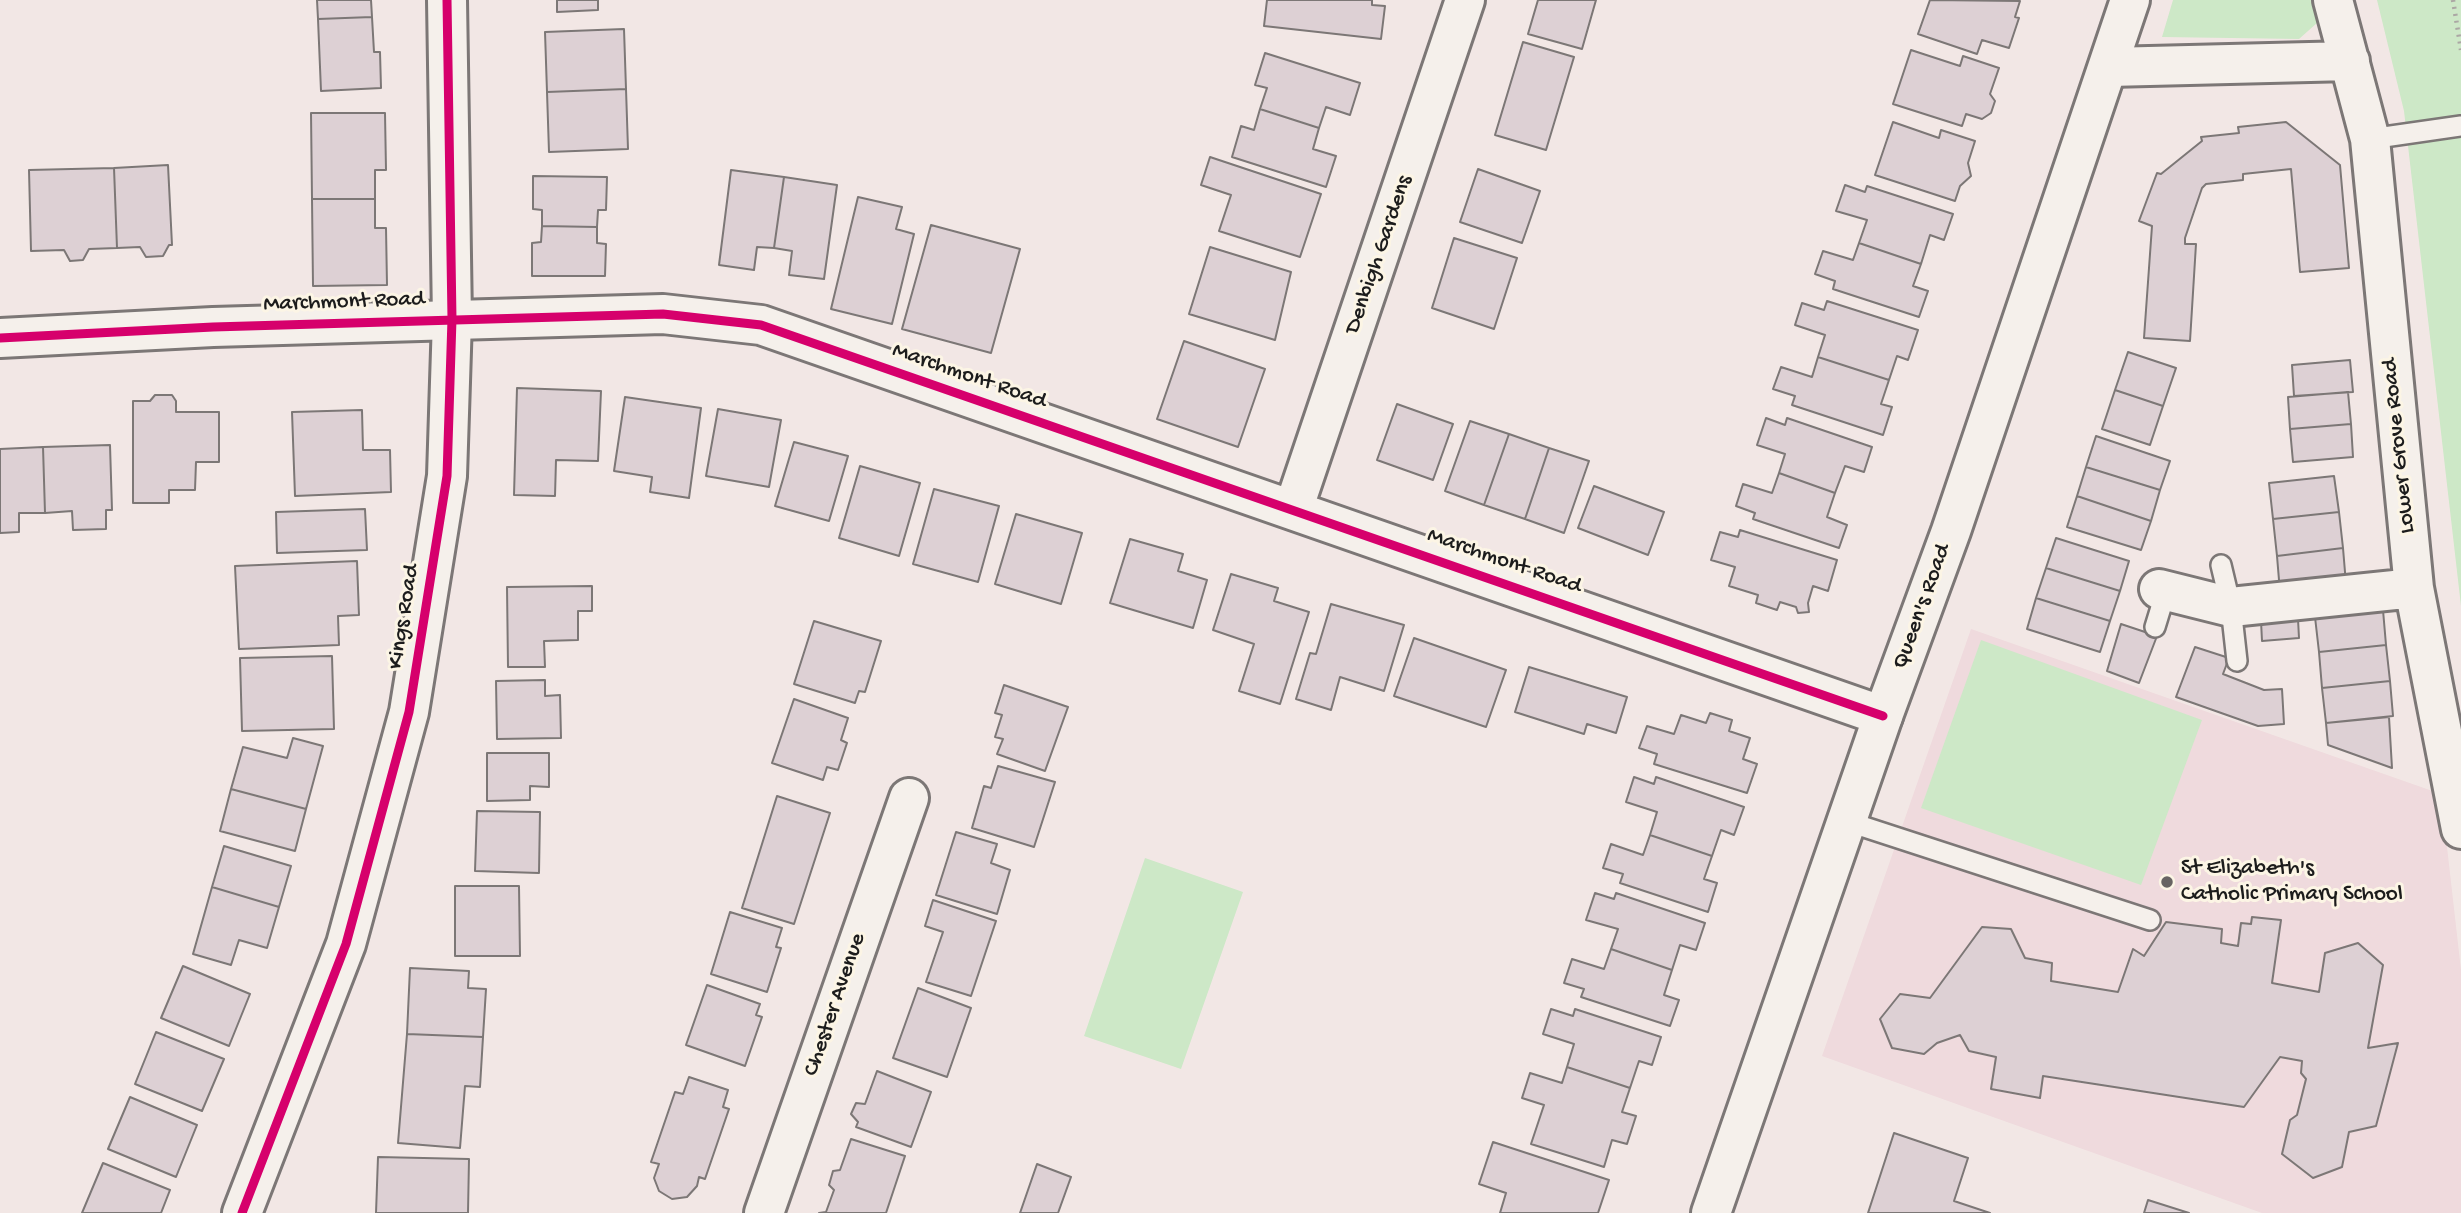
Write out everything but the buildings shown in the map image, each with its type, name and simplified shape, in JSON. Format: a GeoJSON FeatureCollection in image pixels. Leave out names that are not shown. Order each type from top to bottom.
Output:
{"type":"FeatureCollection","features":[{"type":"Feature","properties":{"kind":"street","name":"Kings Road"},"geometry":{"type":"LineString","coordinates":[[242,1213],[346,944],[409,712],[447,476],[452,319],[447,0]]}},
{"type":"Feature","properties":{"kind":"street","name":"Denbigh Gardens"},"geometry":{"type":"LineString","coordinates":[[1293,510],[1465,0]]}},
{"type":"Feature","properties":{"kind":"street","name":"Queen's Road"},"geometry":{"type":"LineString","coordinates":[[1711,1213],[1849,821],[1883,716],[1951,531],[2130,0]]}},
{"type":"Feature","properties":{"kind":"street","name":"Lower Grove Road"},"geometry":{"type":"LineString","coordinates":[[2333,0],[2370,139],[2414,587],[2461,829]]}},
{"type":"Feature","properties":{"kind":"street"},"geometry":{"type":"LineString","coordinates":[[2109,66],[2350,61]]}},
{"type":"Feature","properties":{"kind":"street","name":"Marchmont Road"},"geometry":{"type":"LineString","coordinates":[[0,338],[452,319],[663,314],[761,325],[1883,716]]}},
{"type":"Feature","properties":{"kind":"street"},"geometry":{"type":"LineString","coordinates":[[2163,590],[2231,607],[2414,587]]}},
{"type":"Feature","properties":{"kind":"street","name":"Chester Avenue"},"geometry":{"type":"LineString","coordinates":[[764,1213],[909,798]]}},
{"type":"Feature","properties":{"kind":"lane"},"geometry":{"type":"LineString","coordinates":[[2370,139],[2461,126]]}},
{"type":"Feature","properties":{"kind":"lane"},"geometry":{"type":"LineString","coordinates":[[2221,565],[2231,607],[2237,661]]}},
{"type":"Feature","properties":{"kind":"lane"},"geometry":{"type":"LineString","coordinates":[[2155,627],[2163,590]]}},
{"type":"Feature","properties":{"kind":"lane"},"geometry":{"type":"LineString","coordinates":[[1849,821],[2150,919]]}},
{"type":"Feature","properties":{"kind":"path"},"geometry":{"type":"LineString","coordinates":[[2453,0],[2461,50]]}},
{"type":"Feature","properties":{"kind":"shaded area","name":"St Elizabeth's Catholic Primary School"},"geometry":{"type":"Polygon","coordinates":[[[1971,629],[2441,794],[2461,970],[2461,1213],[2262,1213],[1822,1056],[1971,629]]]}},
{"type":"Feature","properties":{"kind":"green space"},"geometry":{"type":"Polygon","coordinates":[[[2173,0],[2321,0],[2326,15],[2299,39],[2162,37],[2173,0]]]}},
{"type":"Feature","properties":{"kind":"green space"},"geometry":{"type":"Polygon","coordinates":[[[2377,0],[2461,0],[2461,606],[2404,111],[2377,0]]]}},
{"type":"Feature","properties":{"kind":"green space"},"geometry":{"type":"Polygon","coordinates":[[[1981,640],[2202,720],[2141,885],[1921,808],[1981,640]]]}},
{"type":"Feature","properties":{"kind":"green space"},"geometry":{"type":"Polygon","coordinates":[[[1145,858],[1243,892],[1181,1069],[1084,1036],[1145,858]]]}},
{"type":"Feature","properties":{"kind":"cycle path"},"geometry":{"type":"LineString","coordinates":[[242,1213],[346,944],[409,712],[447,476],[452,319],[447,0]]}},
{"type":"Feature","properties":{"kind":"cycle path"},"geometry":{"type":"LineString","coordinates":[[0,338],[213,327],[663,314],[761,325],[1883,716]]}},
{"type":"Feature","properties":{"kind":"place","name":"St Elizabeth's Catholic Primary School"},"geometry":{"type":"Point","coordinates":[2167,882]}}]}
